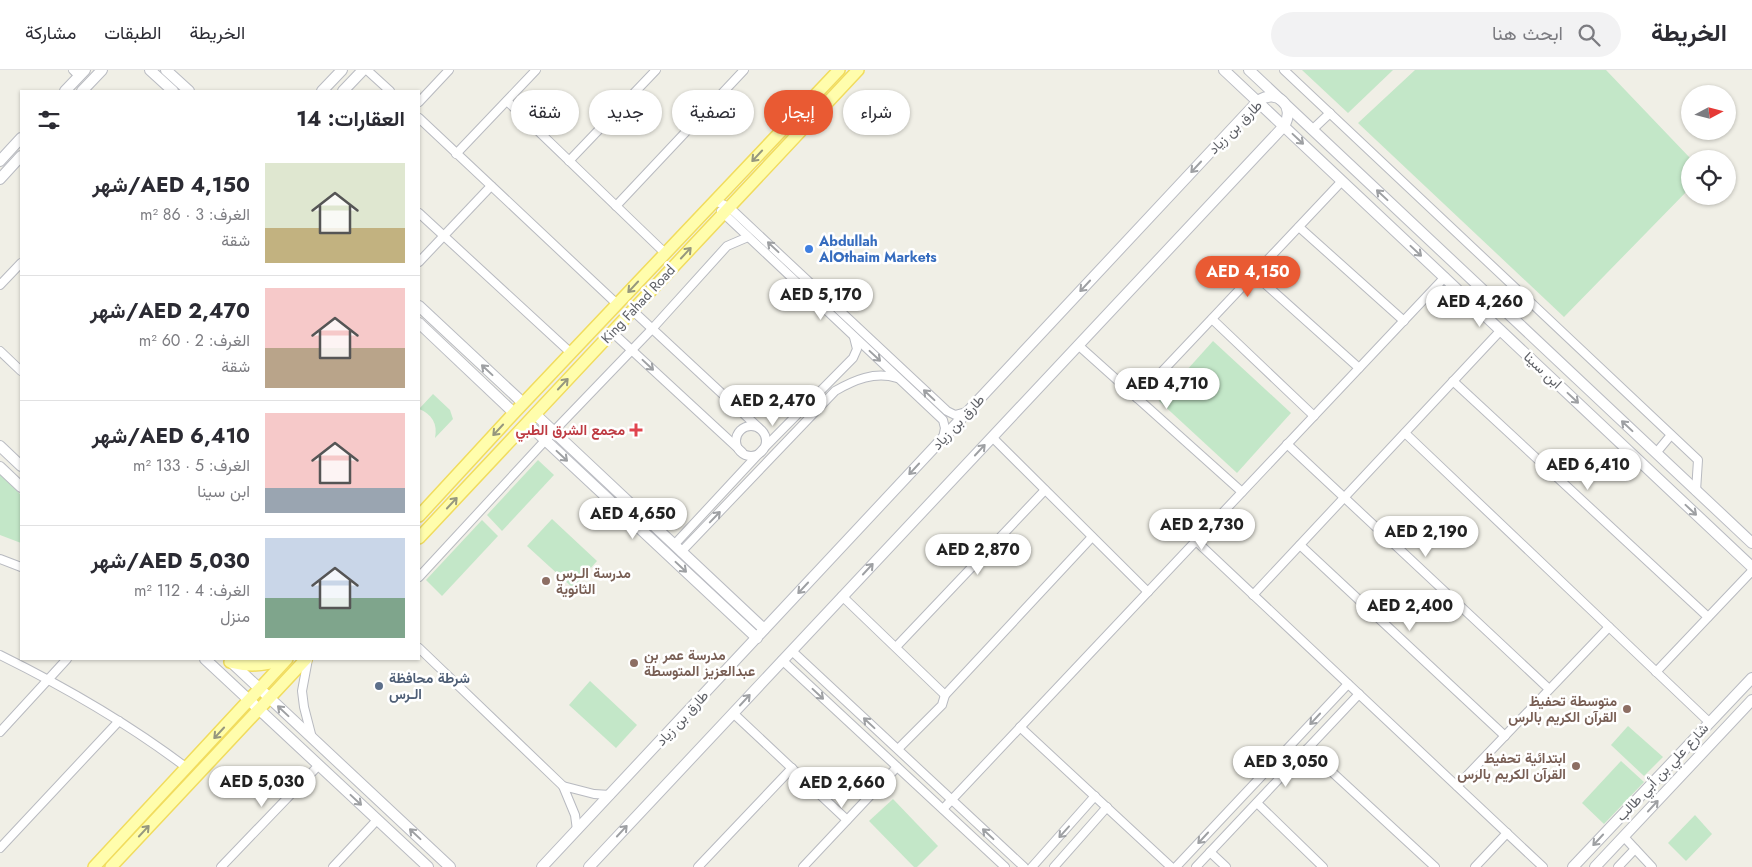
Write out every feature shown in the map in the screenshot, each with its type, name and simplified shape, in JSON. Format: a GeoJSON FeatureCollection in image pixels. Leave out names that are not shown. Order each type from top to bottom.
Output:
{"type":"FeatureCollection","features":[{"type":"Feature","properties":{"kind":"main road","name":"King Fahad Road"},"geometry":{"type":"LineString","coordinates":[[420,515],[514,412],[839,70]]}},
{"type":"Feature","properties":{"kind":"main road","name":"King Fahad Road"},"geometry":{"type":"LineString","coordinates":[[420,537],[858,70]]}},
{"type":"Feature","properties":{"kind":"main road"},"geometry":{"type":"LineString","coordinates":[[229,660],[242,665],[259,665],[279,660]]}},
{"type":"Feature","properties":{"kind":"main road"},"geometry":{"type":"LineString","coordinates":[[94,867],[286,660]]}},
{"type":"Feature","properties":{"kind":"main road"},"geometry":{"type":"LineString","coordinates":[[111,867],[306,660]]}},
{"type":"Feature","properties":{"kind":"street"},"geometry":{"type":"LineString","coordinates":[[83,90],[102,70]]}},
{"type":"Feature","properties":{"kind":"street"},"geometry":{"type":"LineString","coordinates":[[150,70],[172,90]]}},
{"type":"Feature","properties":{"kind":"street"},"geometry":{"type":"LineString","coordinates":[[166,70],[186,90]]}},
{"type":"Feature","properties":{"kind":"street"},"geometry":{"type":"LineString","coordinates":[[323,90],[342,70]]}},
{"type":"Feature","properties":{"kind":"street"},"geometry":{"type":"LineString","coordinates":[[344,90],[363,70]]}},
{"type":"Feature","properties":{"kind":"street"},"geometry":{"type":"LineString","coordinates":[[367,70],[389,90]]}},
{"type":"Feature","properties":{"kind":"street"},"geometry":{"type":"LineString","coordinates":[[420,101],[449,70]]}},
{"type":"Feature","properties":{"kind":"street"},"geometry":{"type":"LineString","coordinates":[[456,154],[536,70]]}},
{"type":"Feature","properties":{"kind":"street"},"geometry":{"type":"LineString","coordinates":[[569,161],[656,70]]}},
{"type":"Feature","properties":{"kind":"street"},"geometry":{"type":"LineString","coordinates":[[616,206],[744,70]]}},
{"type":"Feature","properties":{"kind":"street","name":"ابن سينا"},"geometry":{"type":"LineString","coordinates":[[1224,70],[1752,567]]}},
{"type":"Feature","properties":{"kind":"street"},"geometry":{"type":"LineString","coordinates":[[1284,70],[1698,460],[1696,491]]}},
{"type":"Feature","properties":{"kind":"street","name":"ابن سينا"},"geometry":{"type":"LineString","coordinates":[[1253,71],[1312,130],[1752,543]]}},
{"type":"Feature","properties":{"kind":"street"},"geometry":{"type":"LineString","coordinates":[[66,90],[79,72]]}},
{"type":"Feature","properties":{"kind":"street","name":"طارق بن زياد"},"geometry":{"type":"LineString","coordinates":[[542,867],[1258,101],[1268,96],[1283,102],[1288,111],[1284,126]]}},
{"type":"Feature","properties":{"kind":"street"},"geometry":{"type":"LineString","coordinates":[[507,101],[666,253]]}},
{"type":"Feature","properties":{"kind":"street"},"geometry":{"type":"LineString","coordinates":[[1312,130],[1330,113]]}},
{"type":"Feature","properties":{"kind":"street"},"geometry":{"type":"LineString","coordinates":[[420,119],[617,304]]}},
{"type":"Feature","properties":{"kind":"street"},"geometry":{"type":"LineString","coordinates":[[589,867],[1284,126]]}},
{"type":"Feature","properties":{"kind":"street"},"geometry":{"type":"LineString","coordinates":[[0,160],[20,139]]}},
{"type":"Feature","properties":{"kind":"street"},"geometry":{"type":"LineString","coordinates":[[0,179],[20,157]]}},
{"type":"Feature","properties":{"kind":"street"},"geometry":{"type":"LineString","coordinates":[[1137,398],[1342,181]]}},
{"type":"Feature","properties":{"kind":"street"},"geometry":{"type":"LineString","coordinates":[[420,261],[491,186]]}},
{"type":"Feature","properties":{"kind":"street"},"geometry":{"type":"LineString","coordinates":[[715,201],[947,412],[954,415],[969,410]]}},
{"type":"Feature","properties":{"kind":"street"},"geometry":{"type":"LineString","coordinates":[[726,210],[748,237],[942,420],[945,428],[943,438]]}},
{"type":"Feature","properties":{"kind":"street"},"geometry":{"type":"LineString","coordinates":[[420,214],[571,353]]}},
{"type":"Feature","properties":{"kind":"street"},"geometry":{"type":"LineString","coordinates":[[1299,227],[1404,321]]}},
{"type":"Feature","properties":{"kind":"street"},"geometry":{"type":"LineString","coordinates":[[420,576],[553,432],[652,329],[727,246],[748,237]]}},
{"type":"Feature","properties":{"kind":"street"},"geometry":{"type":"LineString","coordinates":[[0,285],[20,268]]}},
{"type":"Feature","properties":{"kind":"street"},"geometry":{"type":"LineString","coordinates":[[1254,274],[1359,368]]}},
{"type":"Feature","properties":{"kind":"street"},"geometry":{"type":"LineString","coordinates":[[942,809],[1445,277]]}},
{"type":"Feature","properties":{"kind":"street"},"geometry":{"type":"LineString","coordinates":[[420,307],[523,403]]}},
{"type":"Feature","properties":{"kind":"street"},"geometry":{"type":"LineString","coordinates":[[632,310],[765,435],[761,469]]}},
{"type":"Feature","properties":{"kind":"street"},"geometry":{"type":"LineString","coordinates":[[1212,319],[1314,416]]}},
{"type":"Feature","properties":{"kind":"street"},"geometry":{"type":"LineString","coordinates":[[420,324],[514,412]]}},
{"type":"Feature","properties":{"kind":"street"},"geometry":{"type":"LineString","coordinates":[[1254,595],[1501,330]]}},
{"type":"Feature","properties":{"kind":"street"},"geometry":{"type":"LineString","coordinates":[[612,332],[742,452],[751,456],[762,450],[779,450]]}},
{"type":"Feature","properties":{"kind":"street"},"geometry":{"type":"LineString","coordinates":[[678,548],[762,450],[853,358],[857,349],[853,336]]}},
{"type":"Feature","properties":{"kind":"street"},"geometry":{"type":"LineString","coordinates":[[1078,345],[1242,492]]}},
{"type":"Feature","properties":{"kind":"street"},"geometry":{"type":"LineString","coordinates":[[0,351],[20,369]]}},
{"type":"Feature","properties":{"kind":"street"},"geometry":{"type":"LineString","coordinates":[[678,548],[761,469],[835,390],[858,379],[871,376],[882,375],[900,379]]}},
{"type":"Feature","properties":{"kind":"street"},"geometry":{"type":"LineString","coordinates":[[1453,381],[1708,617]]}},
{"type":"Feature","properties":{"kind":"street"},"geometry":{"type":"LineString","coordinates":[[531,419],[553,432],[764,630]]}},
{"type":"Feature","properties":{"kind":"street"},"geometry":{"type":"LineString","coordinates":[[531,419],[546,441],[757,638]]}},
{"type":"Feature","properties":{"kind":"street"},"geometry":{"type":"LineString","coordinates":[[742,452],[737,444],[738,434],[744,427],[758,428]]}},
{"type":"Feature","properties":{"kind":"street"},"geometry":{"type":"LineString","coordinates":[[1404,433],[1709,722]]}},
{"type":"Feature","properties":{"kind":"street"},"geometry":{"type":"LineString","coordinates":[[1656,453],[1671,435]]}},
{"type":"Feature","properties":{"kind":"street"},"geometry":{"type":"LineString","coordinates":[[992,437],[1148,592]]}},
{"type":"Feature","properties":{"kind":"street"},"geometry":{"type":"LineString","coordinates":[[1287,444],[1549,689]]}},
{"type":"Feature","properties":{"kind":"street"},"geometry":{"type":"LineString","coordinates":[[0,446],[20,465]]}},
{"type":"Feature","properties":{"kind":"street"},"geometry":{"type":"LineString","coordinates":[[0,467],[20,486]]}},
{"type":"Feature","properties":{"kind":"street"},"geometry":{"type":"LineString","coordinates":[[896,647],[1045,490]]}},
{"type":"Feature","properties":{"kind":"street"},"geometry":{"type":"LineString","coordinates":[[898,750],[942,705],[945,695],[1092,537]]}},
{"type":"Feature","properties":{"kind":"street"},"geometry":{"type":"LineString","coordinates":[[1196,541],[1543,867]]}},
{"type":"Feature","properties":{"kind":"street"},"geometry":{"type":"LineString","coordinates":[[1300,545],[1505,736]]}},
{"type":"Feature","properties":{"kind":"street"},"geometry":{"type":"LineString","coordinates":[[0,559],[20,567]]}},
{"type":"Feature","properties":{"kind":"street"},"geometry":{"type":"LineString","coordinates":[[1656,672],[1752,571]]}},
{"type":"Feature","properties":{"kind":"street"},"geometry":{"type":"LineString","coordinates":[[842,596],[945,695]]}},
{"type":"Feature","properties":{"kind":"street"},"geometry":{"type":"LineString","coordinates":[[1457,786],[1609,627]]}},
{"type":"Feature","properties":{"kind":"street"},"geometry":{"type":"LineString","coordinates":[[420,649],[563,786],[575,815],[577,830]]}},
{"type":"Feature","properties":{"kind":"street"},"geometry":{"type":"LineString","coordinates":[[792,651],[1024,867]]}},
{"type":"Feature","properties":{"kind":"street"},"geometry":{"type":"LineString","coordinates":[[0,656],[48,679],[119,721],[157,745],[187,768]]}},
{"type":"Feature","properties":{"kind":"street"},"geometry":{"type":"LineString","coordinates":[[0,732],[66,660]]}},
{"type":"Feature","properties":{"kind":"street"},"geometry":{"type":"LineString","coordinates":[[206,660],[428,867]]}},
{"type":"Feature","properties":{"kind":"street"},"geometry":{"type":"LineString","coordinates":[[229,660],[450,867]]}},
{"type":"Feature","properties":{"kind":"street"},"geometry":{"type":"LineString","coordinates":[[307,660],[302,691],[312,738]]}},
{"type":"Feature","properties":{"kind":"street"},"geometry":{"type":"LineString","coordinates":[[782,660],[942,809],[1000,866]]}},
{"type":"Feature","properties":{"kind":"street","name":"شارع علي بن أبي طالب"},"geometry":{"type":"LineString","coordinates":[[1573,867],[1752,678]]}},
{"type":"Feature","properties":{"kind":"street"},"geometry":{"type":"LineString","coordinates":[[1176,867],[1348,684]]}},
{"type":"Feature","properties":{"kind":"street"},"geometry":{"type":"LineString","coordinates":[[1196,867],[1359,694]]}},
{"type":"Feature","properties":{"kind":"street","name":"شارع علي بن أبي طالب"},"geometry":{"type":"LineString","coordinates":[[1595,867],[1752,700]]}},
{"type":"Feature","properties":{"kind":"street"},"geometry":{"type":"LineString","coordinates":[[733,713],[847,820]]}},
{"type":"Feature","properties":{"kind":"street"},"geometry":{"type":"LineString","coordinates":[[0,848],[119,721]]}},
{"type":"Feature","properties":{"kind":"street"},"geometry":{"type":"LineString","coordinates":[[1020,727],[1171,867]]}},
{"type":"Feature","properties":{"kind":"street"},"geometry":{"type":"LineString","coordinates":[[1307,749],[1435,867]]}},
{"type":"Feature","properties":{"kind":"street"},"geometry":{"type":"LineString","coordinates":[[221,867],[319,765]]}},
{"type":"Feature","properties":{"kind":"street"},"geometry":{"type":"LineString","coordinates":[[803,867],[897,767]]}},
{"type":"Feature","properties":{"kind":"street"},"geometry":{"type":"LineString","coordinates":[[698,867],[792,768]]}},
{"type":"Feature","properties":{"kind":"street"},"geometry":{"type":"LineString","coordinates":[[563,786],[594,794],[610,795]]}},
{"type":"Feature","properties":{"kind":"street"},"geometry":{"type":"LineString","coordinates":[[1032,867],[1095,796]]}},
{"type":"Feature","properties":{"kind":"street"},"geometry":{"type":"LineString","coordinates":[[1256,803],[1323,867]]}},
{"type":"Feature","properties":{"kind":"street"},"geometry":{"type":"LineString","coordinates":[[1054,867],[1107,807]]}},
{"type":"Feature","properties":{"kind":"street"},"geometry":{"type":"LineString","coordinates":[[333,867],[377,820]]}},
{"type":"Feature","properties":{"kind":"street"},"geometry":{"type":"LineString","coordinates":[[1475,867],[1507,833]]}},
{"type":"Feature","properties":{"kind":"street"},"geometry":{"type":"LineString","coordinates":[[1624,837],[1652,867]]}},
{"type":"Feature","properties":{"kind":"street"},"geometry":{"type":"LineString","coordinates":[[1618,867],[1635,849]]}},
{"type":"Feature","properties":{"kind":"street"},"geometry":{"type":"LineString","coordinates":[[1210,852],[1226,867]]}},
{"type":"Feature","properties":{"kind":"green space"},"geometry":{"type":"Polygon","coordinates":[[[1302,70],[1393,70],[1348,113],[1302,70]]]}},
{"type":"Feature","properties":{"kind":"green space"},"geometry":{"type":"Polygon","coordinates":[[[1415,70],[1606,70],[1682,150],[1681,197],[1564,317],[1358,123],[1415,70]]]}},
{"type":"Feature","properties":{"kind":"green space"},"geometry":{"type":"Polygon","coordinates":[[[1213,341],[1291,413],[1237,473],[1159,401],[1213,341]]]}},
{"type":"Feature","properties":{"kind":"green space"},"geometry":{"type":"Polygon","coordinates":[[[433,394],[450,410],[453,419],[435,438],[435,424],[431,417],[420,408],[433,394]]]}},
{"type":"Feature","properties":{"kind":"green space"},"geometry":{"type":"Polygon","coordinates":[[[538,460],[554,475],[502,531],[487,515],[538,460]]]}},
{"type":"Feature","properties":{"kind":"green space"},"geometry":{"type":"Polygon","coordinates":[[[0,474],[20,494],[20,543],[0,535],[0,474]]]}},
{"type":"Feature","properties":{"kind":"green space"},"geometry":{"type":"Polygon","coordinates":[[[552,519],[597,561],[573,588],[527,546],[552,519]]]}},
{"type":"Feature","properties":{"kind":"green space"},"geometry":{"type":"Polygon","coordinates":[[[482,520],[498,536],[442,596],[426,580],[482,520]]]}},
{"type":"Feature","properties":{"kind":"green space"},"geometry":{"type":"Polygon","coordinates":[[[590,681],[637,725],[616,748],[569,705],[590,681]]]}},
{"type":"Feature","properties":{"kind":"green space"},"geometry":{"type":"Polygon","coordinates":[[[1628,726],[1663,757],[1644,776],[1611,745],[1628,726]]]}},
{"type":"Feature","properties":{"kind":"green space"},"geometry":{"type":"Polygon","coordinates":[[[1621,761],[1644,782],[1604,824],[1582,803],[1621,761]]]}},
{"type":"Feature","properties":{"kind":"green space"},"geometry":{"type":"Polygon","coordinates":[[[893,799],[938,846],[917,867],[914,867],[869,821],[893,799]]]}},
{"type":"Feature","properties":{"kind":"green space"},"geometry":{"type":"Polygon","coordinates":[[[1695,815],[1712,834],[1686,861],[1668,843],[1695,815]]]}},
{"type":"Feature","properties":{"kind":"place","name":"Abdullah AlOthaim Markets"},"geometry":{"type":"Point","coordinates":[809,249]}},
{"type":"Feature","properties":{"kind":"place","name":"مجمع الشرق الطبي"},"geometry":{"type":"Point","coordinates":[636,430]}},
{"type":"Feature","properties":{"kind":"place","name":"مدرسة الـرس الثانوية"},"geometry":{"type":"Point","coordinates":[546,581]}},
{"type":"Feature","properties":{"kind":"place","name":"مدرسة عمر بن عبدالعزيز المتوسطة"},"geometry":{"type":"Point","coordinates":[634,663]}},
{"type":"Feature","properties":{"kind":"place","name":"شرطة محافظة الـرس"},"geometry":{"type":"Point","coordinates":[379,686]}},
{"type":"Feature","properties":{"kind":"place","name":"متوسطة تحفيظ القرآن الكريم بالرس"},"geometry":{"type":"Point","coordinates":[1627,709]}},
{"type":"Feature","properties":{"kind":"place","name":"ابتدائية تحفيظ القرآن الكريم بالرس"},"geometry":{"type":"Point","coordinates":[1576,766]}}]}
